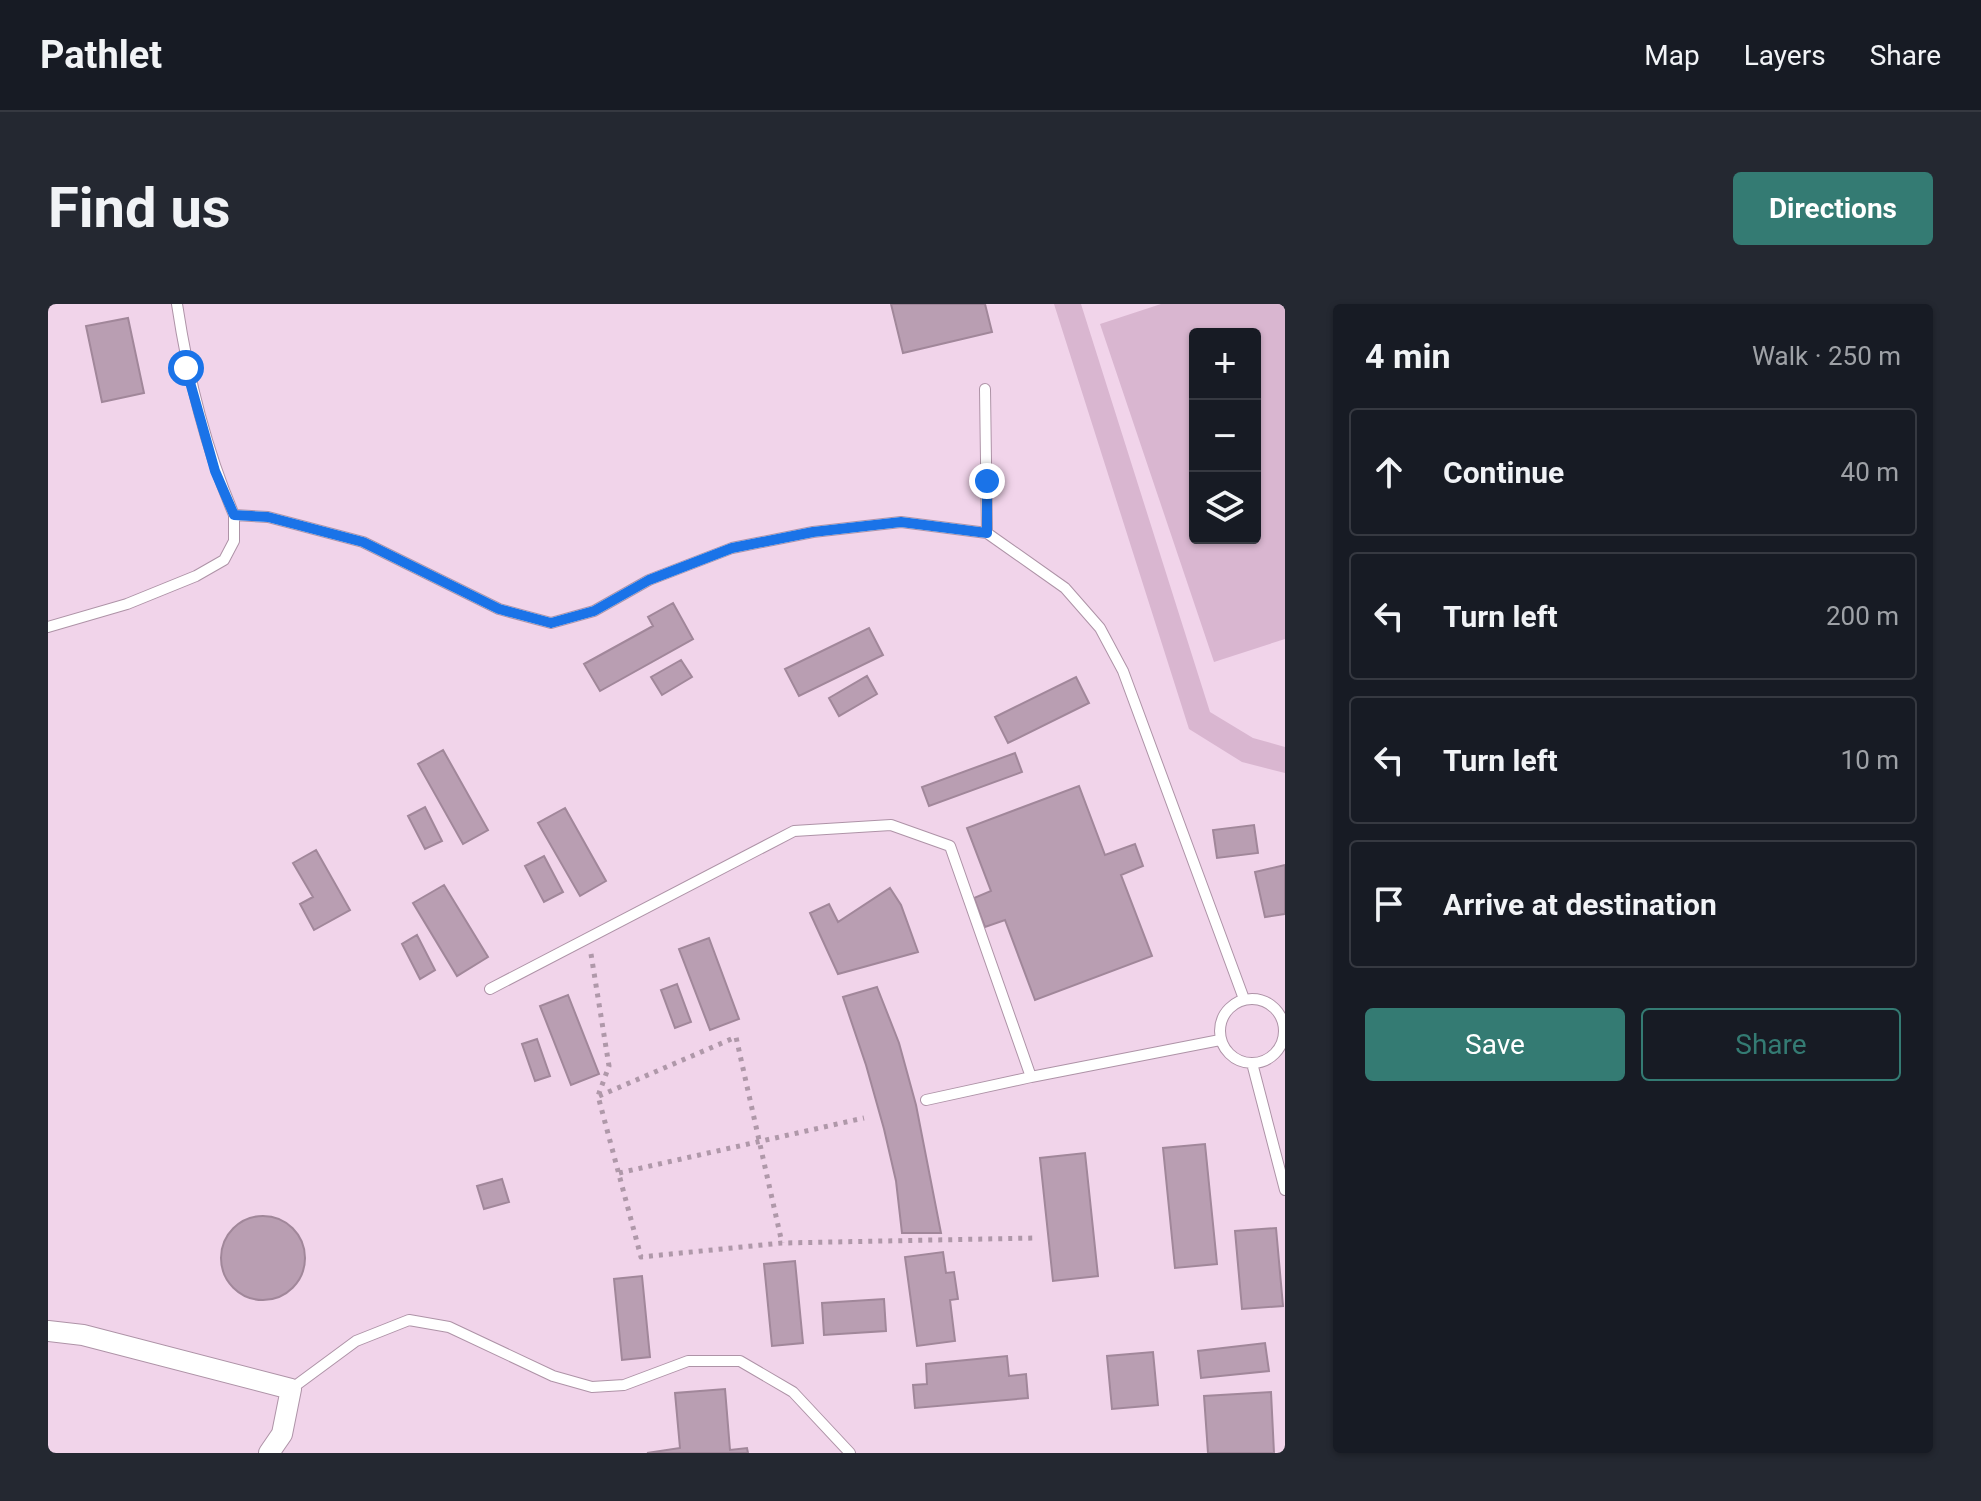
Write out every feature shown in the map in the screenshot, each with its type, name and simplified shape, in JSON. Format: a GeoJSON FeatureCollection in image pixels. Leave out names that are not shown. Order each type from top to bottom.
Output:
{"type":"FeatureCollection","features":[{"type":"Feature","properties":{"kind":"street"},"geometry":{"type":"LineString","coordinates":[[48,1331],[83,1335],[291,1389],[282,1434],[269,1453]]}},
{"type":"Feature","properties":{"kind":"lane"},"geometry":{"type":"LineString","coordinates":[[48,627],[127,604],[196,576],[224,560],[234,541],[234,515],[215,471],[186,368],[177,304]]}},
{"type":"Feature","properties":{"kind":"lane"},"geometry":{"type":"LineString","coordinates":[[985,389],[987,533]]}},
{"type":"Feature","properties":{"kind":"lane"},"geometry":{"type":"LineString","coordinates":[[234,515],[268,517],[363,542],[499,609],[551,623],[594,611],[649,580],[732,548],[813,532],[901,522],[987,533],[1065,588],[1100,628],[1123,671],[1244,999]]}},
{"type":"Feature","properties":{"kind":"lane"},"geometry":{"type":"LineString","coordinates":[[490,989],[794,831],[891,825],[950,846],[1031,1077]]}},
{"type":"Feature","properties":{"kind":"lane"},"geometry":{"type":"LineString","coordinates":[[1244,999],[1267,1002],[1284,1019],[1281,1044],[1275,1054],[1264,1061],[1252,1063],[1232,1057],[1220,1040],[1219,1030],[1226,1010],[1244,999]]}},
{"type":"Feature","properties":{"kind":"lane"},"geometry":{"type":"LineString","coordinates":[[926,1100],[1220,1040]]}},
{"type":"Feature","properties":{"kind":"lane"},"geometry":{"type":"LineString","coordinates":[[1252,1063],[1285,1190]]}},
{"type":"Feature","properties":{"kind":"lane"},"geometry":{"type":"LineString","coordinates":[[291,1389],[356,1341],[409,1320],[449,1327],[553,1376],[592,1387],[624,1385],[688,1361],[740,1361],[793,1392],[850,1453]]}},
{"type":"Feature","properties":{"kind":"path"},"geometry":{"type":"LineString","coordinates":[[588,937],[609,1066],[598,1096],[641,1257],[782,1243],[1036,1238]]}},
{"type":"Feature","properties":{"kind":"path"},"geometry":{"type":"LineString","coordinates":[[598,1096],[736,1037],[782,1243]]}},
{"type":"Feature","properties":{"kind":"path"},"geometry":{"type":"LineString","coordinates":[[619,1173],[864,1118]]}},
{"type":"Feature","properties":{"kind":"shaded area"},"geometry":{"type":"Polygon","coordinates":[[[1054,304],[1081,304],[1210,712],[1253,738],[1285,747],[1285,773],[1242,762],[1189,729],[1054,304]]]}},
{"type":"Feature","properties":{"kind":"shaded area"},"geometry":{"type":"Polygon","coordinates":[[[1161,304],[1285,304],[1285,639],[1214,662],[1100,324],[1161,304]]]}},
{"type":"Feature","properties":{"kind":"building"},"geometry":{"type":"Polygon","coordinates":[[[891,304],[985,304],[992,332],[903,353],[891,304]]]}},
{"type":"Feature","properties":{"kind":"building"},"geometry":{"type":"Polygon","coordinates":[[[128,318],[144,393],[102,402],[86,326],[128,318]]]}},
{"type":"Feature","properties":{"kind":"building"},"geometry":{"type":"Polygon","coordinates":[[[673,603],[693,639],[600,691],[584,664],[653,626],[648,617],[673,603]]]}},
{"type":"Feature","properties":{"kind":"building"},"geometry":{"type":"Polygon","coordinates":[[[869,628],[883,655],[799,696],[785,669],[869,628]]]}},
{"type":"Feature","properties":{"kind":"building"},"geometry":{"type":"Polygon","coordinates":[[[681,660],[692,677],[662,695],[651,677],[681,660]]]}},
{"type":"Feature","properties":{"kind":"building"},"geometry":{"type":"Polygon","coordinates":[[[867,676],[877,694],[839,716],[829,698],[867,676]]]}},
{"type":"Feature","properties":{"kind":"building"},"geometry":{"type":"Polygon","coordinates":[[[1076,677],[1089,703],[1008,743],[995,717],[1076,677]]]}},
{"type":"Feature","properties":{"kind":"building"},"geometry":{"type":"Polygon","coordinates":[[[443,750],[488,830],[463,844],[418,764],[443,750]]]}},
{"type":"Feature","properties":{"kind":"building"},"geometry":{"type":"Polygon","coordinates":[[[1015,753],[1022,772],[929,806],[922,787],[1015,753]]]}},
{"type":"Feature","properties":{"kind":"building"},"geometry":{"type":"Polygon","coordinates":[[[1079,786],[1105,855],[1135,844],[1143,866],[1121,875],[1152,956],[1035,1000],[1005,920],[985,927],[974,898],[991,891],[967,828],[1079,786]]]}},
{"type":"Feature","properties":{"kind":"building"},"geometry":{"type":"Polygon","coordinates":[[[425,807],[442,841],[425,849],[408,816],[425,807]]]}},
{"type":"Feature","properties":{"kind":"building"},"geometry":{"type":"Polygon","coordinates":[[[565,808],[606,881],[580,896],[538,823],[565,808]]]}},
{"type":"Feature","properties":{"kind":"building"},"geometry":{"type":"Polygon","coordinates":[[[1254,825],[1258,853],[1217,858],[1213,830],[1254,825]]]}},
{"type":"Feature","properties":{"kind":"building"},"geometry":{"type":"Polygon","coordinates":[[[316,850],[350,910],[314,930],[300,904],[313,897],[293,863],[316,850]]]}},
{"type":"Feature","properties":{"kind":"building"},"geometry":{"type":"Polygon","coordinates":[[[544,856],[563,892],[544,902],[525,866],[544,856]]]}},
{"type":"Feature","properties":{"kind":"building"},"geometry":{"type":"Polygon","coordinates":[[[1285,865],[1285,914],[1265,917],[1255,872],[1285,865]]]}},
{"type":"Feature","properties":{"kind":"building"},"geometry":{"type":"Polygon","coordinates":[[[444,885],[488,957],[457,976],[413,903],[444,885]]]}},
{"type":"Feature","properties":{"kind":"building"},"geometry":{"type":"Polygon","coordinates":[[[890,888],[901,905],[918,952],[838,974],[810,913],[829,904],[838,922],[890,888]]]}},
{"type":"Feature","properties":{"kind":"building"},"geometry":{"type":"Polygon","coordinates":[[[417,935],[435,970],[420,979],[402,944],[417,935]]]}},
{"type":"Feature","properties":{"kind":"building"},"geometry":{"type":"Polygon","coordinates":[[[709,938],[739,1019],[710,1030],[679,949],[709,938]]]}},
{"type":"Feature","properties":{"kind":"building"},"geometry":{"type":"Polygon","coordinates":[[[677,984],[691,1022],[675,1028],[661,990],[677,984]]]}},
{"type":"Feature","properties":{"kind":"building"},"geometry":{"type":"Polygon","coordinates":[[[877,987],[899,1043],[916,1105],[941,1233],[902,1233],[896,1181],[884,1129],[843,997],[877,987]]]}},
{"type":"Feature","properties":{"kind":"building"},"geometry":{"type":"Polygon","coordinates":[[[568,995],[599,1074],[571,1085],[540,1006],[568,995]]]}},
{"type":"Feature","properties":{"kind":"building"},"geometry":{"type":"Polygon","coordinates":[[[537,1039],[550,1076],[535,1081],[522,1044],[537,1039]]]}},
{"type":"Feature","properties":{"kind":"building"},"geometry":{"type":"Polygon","coordinates":[[[1205,1144],[1217,1264],[1175,1268],[1163,1148],[1205,1144]]]}},
{"type":"Feature","properties":{"kind":"building"},"geometry":{"type":"Polygon","coordinates":[[[1085,1153],[1098,1276],[1053,1281],[1040,1158],[1085,1153]]]}},
{"type":"Feature","properties":{"kind":"building"},"geometry":{"type":"Polygon","coordinates":[[[502,1179],[509,1202],[484,1209],[477,1186],[502,1179]]]}},
{"type":"Feature","properties":{"kind":"building"},"geometry":{"type":"Polygon","coordinates":[[[263,1216],[279,1219],[293,1228],[302,1242],[305,1258],[302,1274],[293,1288],[279,1297],[263,1300],[247,1297],[233,1288],[224,1274],[221,1258],[224,1242],[233,1228],[247,1219],[263,1216]]]}},
{"type":"Feature","properties":{"kind":"building"},"geometry":{"type":"Polygon","coordinates":[[[1276,1228],[1283,1306],[1242,1309],[1235,1231],[1276,1228]]]}},
{"type":"Feature","properties":{"kind":"building"},"geometry":{"type":"Polygon","coordinates":[[[943,1252],[946,1273],[954,1272],[958,1299],[950,1300],[955,1341],[917,1346],[905,1257],[943,1252]]]}},
{"type":"Feature","properties":{"kind":"building"},"geometry":{"type":"Polygon","coordinates":[[[795,1261],[803,1343],[772,1346],[764,1264],[795,1261]]]}},
{"type":"Feature","properties":{"kind":"building"},"geometry":{"type":"Polygon","coordinates":[[[642,1276],[650,1357],[622,1360],[614,1279],[642,1276]]]}},
{"type":"Feature","properties":{"kind":"building"},"geometry":{"type":"Polygon","coordinates":[[[884,1299],[886,1331],[824,1335],[822,1303],[884,1299]]]}},
{"type":"Feature","properties":{"kind":"building"},"geometry":{"type":"Polygon","coordinates":[[[1265,1343],[1269,1371],[1201,1378],[1198,1351],[1265,1343]]]}},
{"type":"Feature","properties":{"kind":"building"},"geometry":{"type":"Polygon","coordinates":[[[1153,1352],[1158,1405],[1112,1409],[1107,1356],[1153,1352]]]}},
{"type":"Feature","properties":{"kind":"building"},"geometry":{"type":"Polygon","coordinates":[[[1007,1356],[1009,1376],[1026,1374],[1028,1398],[915,1408],[913,1385],[927,1384],[926,1364],[1007,1356]]]}},
{"type":"Feature","properties":{"kind":"building"},"geometry":{"type":"Polygon","coordinates":[[[725,1389],[730,1450],[747,1448],[748,1453],[647,1453],[680,1448],[675,1393],[725,1389]]]}},
{"type":"Feature","properties":{"kind":"building"},"geometry":{"type":"Polygon","coordinates":[[[1271,1392],[1274,1453],[1208,1453],[1204,1396],[1271,1392]]]}},
{"type":"Feature","properties":{"kind":"route"},"geometry":{"type":"LineString","coordinates":[[186,368],[215,471],[234,515],[268,517],[363,542],[499,609],[551,623],[594,611],[649,580],[732,548],[813,532],[901,522],[987,533],[987,481]]}}]}
